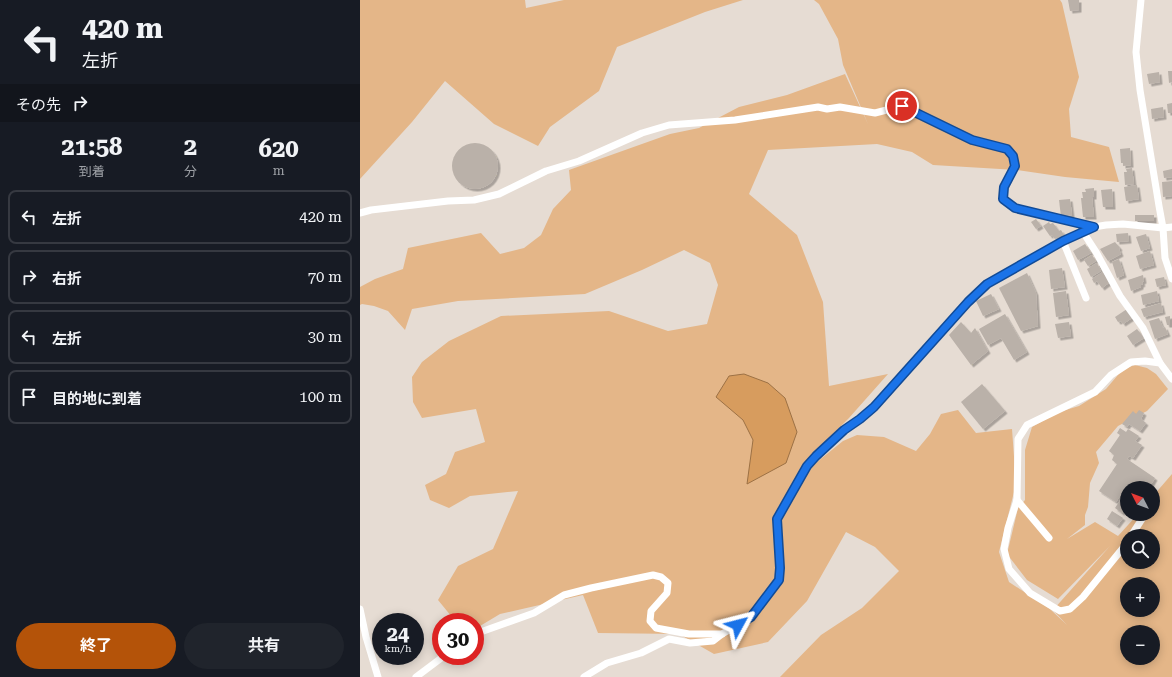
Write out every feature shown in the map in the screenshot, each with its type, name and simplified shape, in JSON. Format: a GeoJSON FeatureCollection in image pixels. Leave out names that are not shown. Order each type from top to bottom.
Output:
{"type":"FeatureCollection","features":[{"type":"Feature","properties":{"kind":"street"},"geometry":{"type":"LineString","coordinates":[[1141,0],[1136,52],[1140,90],[1162,228],[1165,258],[1172,279]]}},
{"type":"Feature","properties":{"kind":"street"},"geometry":{"type":"LineString","coordinates":[[360,213],[371,210],[448,201],[474,200],[499,194],[546,171],[579,161],[642,133],[669,125],[735,120],[818,107],[827,109],[840,107],[875,113],[902,106],[972,140],[1007,149],[1013,156],[1015,166],[1004,187],[1003,199],[1015,208],[1094,227]]}},
{"type":"Feature","properties":{"kind":"street"},"geometry":{"type":"LineString","coordinates":[[584,677],[607,663],[641,653],[669,639],[690,642],[713,641],[751,617],[779,580],[780,568],[777,519],[807,466],[844,430],[874,407],[968,302],[987,284],[1063,241],[1094,227],[1123,224],[1162,228],[1172,227]]}},
{"type":"Feature","properties":{"kind":"street"},"geometry":{"type":"LineString","coordinates":[[1083,232],[1096,252],[1120,296],[1143,328],[1160,363],[1172,379]]}},
{"type":"Feature","properties":{"kind":"street"},"geometry":{"type":"LineString","coordinates":[[1063,241],[1086,298]]}},
{"type":"Feature","properties":{"kind":"street"},"geometry":{"type":"LineString","coordinates":[[1120,551],[1083,597],[1070,609],[1060,611],[1030,593],[1009,569],[1004,549],[1008,528],[1017,500],[1018,439],[1027,425],[1095,392],[1110,375],[1131,362],[1145,361],[1160,363]]}},
{"type":"Feature","properties":{"kind":"street"},"geometry":{"type":"LineString","coordinates":[[1017,500],[1049,538]]}},
{"type":"Feature","properties":{"kind":"street"},"geometry":{"type":"LineString","coordinates":[[484,631],[534,613],[564,595],[653,575],[661,577],[668,583],[667,593],[650,611],[650,621],[656,628],[690,634],[722,634]]}},
{"type":"Feature","properties":{"kind":"street"},"geometry":{"type":"LineString","coordinates":[[360,609],[366,637],[378,677]]}},
{"type":"Feature","properties":{"kind":"street"},"geometry":{"type":"LineString","coordinates":[[416,677],[432,665]]}},
{"type":"Feature","properties":{"kind":"shaded area"},"geometry":{"type":"Polygon","coordinates":[[[360,0],[525,0],[526,8],[564,0],[743,0],[705,12],[617,47],[599,91],[550,127],[538,146],[494,124],[445,81],[412,122],[360,179],[360,0]]]}},
{"type":"Feature","properties":{"kind":"shaded area"},"geometry":{"type":"Polygon","coordinates":[[[814,0],[1060,0],[1062,3],[1079,77],[1069,109],[1071,137],[1109,147],[1119,182],[1065,177],[1017,170],[933,165],[912,152],[877,144],[768,150],[749,194],[797,235],[823,302],[829,386],[888,374],[849,418],[807,460],[812,466],[843,441],[857,435],[884,437],[916,451],[930,434],[941,414],[958,410],[976,433],[1012,429],[1016,484],[999,552],[1009,582],[1050,609],[1067,625],[1053,610],[1110,546],[1058,599],[1027,580],[1007,554],[1018,508],[1025,500],[1025,450],[1032,427],[1059,412],[1079,406],[1106,389],[1123,369],[1135,365],[1147,368],[1156,374],[1168,389],[1147,411],[1118,426],[1096,452],[1099,463],[1090,483],[1085,525],[1067,539],[1095,522],[1118,536],[1120,534],[1120,569],[1160,569],[1160,529],[1124,529],[1132,521],[1160,521],[1160,488],[1172,474],[1172,677],[780,677],[821,635],[862,608],[899,571],[875,547],[846,532],[807,601],[768,642],[714,654],[679,634],[598,633],[583,595],[500,614],[484,624],[484,613],[449,613],[438,600],[458,566],[493,549],[518,491],[470,496],[449,508],[430,500],[425,485],[446,474],[455,452],[485,442],[476,409],[422,418],[413,402],[412,377],[422,362],[449,341],[501,316],[609,311],[668,331],[707,324],[718,285],[710,263],[684,250],[642,270],[585,294],[458,301],[412,309],[405,330],[388,311],[374,306],[360,305],[360,287],[375,279],[403,269],[408,248],[481,233],[500,254],[524,248],[541,235],[553,209],[571,190],[569,170],[670,134],[699,128],[739,107],[787,95],[845,74],[868,124],[843,65],[838,39],[819,4],[814,0]]]}},
{"type":"Feature","properties":{"kind":"shaded area"},"geometry":{"type":"Polygon","coordinates":[[[744,374],[768,383],[785,398],[797,432],[786,463],[747,484],[753,440],[743,420],[716,397],[729,376],[744,374]]]}},
{"type":"Feature","properties":{"kind":"building"},"geometry":{"type":"Polygon","coordinates":[[[1068,0],[1079,0],[1079,10],[1070,11],[1068,0]]]}},
{"type":"Feature","properties":{"kind":"building"},"geometry":{"type":"Polygon","coordinates":[[[1168,71],[1172,71],[1172,82],[1169,83],[1168,71]]]}},
{"type":"Feature","properties":{"kind":"building"},"geometry":{"type":"Polygon","coordinates":[[[1159,72],[1160,82],[1149,84],[1147,74],[1159,72]]]}},
{"type":"Feature","properties":{"kind":"building"},"geometry":{"type":"Polygon","coordinates":[[[1172,103],[1172,113],[1168,113],[1167,104],[1172,103]]]}},
{"type":"Feature","properties":{"kind":"building"},"geometry":{"type":"Polygon","coordinates":[[[1163,107],[1164,117],[1152,119],[1151,109],[1163,107]]]}},
{"type":"Feature","properties":{"kind":"building"},"geometry":{"type":"Polygon","coordinates":[[[475,143],[488,147],[494,153],[498,166],[494,179],[488,185],[475,189],[462,185],[456,179],[452,166],[456,153],[462,147],[475,143]]]}},
{"type":"Feature","properties":{"kind":"building"},"geometry":{"type":"Polygon","coordinates":[[[1130,148],[1131,165],[1123,166],[1123,163],[1121,163],[1120,149],[1130,148]]]}},
{"type":"Feature","properties":{"kind":"building"},"geometry":{"type":"Polygon","coordinates":[[[1132,168],[1134,184],[1125,185],[1124,172],[1127,172],[1126,169],[1132,168]]]}},
{"type":"Feature","properties":{"kind":"building"},"geometry":{"type":"Polygon","coordinates":[[[1172,169],[1172,177],[1164,178],[1163,171],[1172,169]]]}},
{"type":"Feature","properties":{"kind":"building"},"geometry":{"type":"Polygon","coordinates":[[[1172,181],[1172,196],[1163,197],[1162,182],[1172,181]]]}},
{"type":"Feature","properties":{"kind":"building"},"geometry":{"type":"Polygon","coordinates":[[[1137,185],[1139,199],[1126,201],[1124,187],[1137,185]]]}},
{"type":"Feature","properties":{"kind":"building"},"geometry":{"type":"Polygon","coordinates":[[[1094,188],[1094,197],[1092,197],[1094,217],[1083,217],[1081,198],[1083,198],[1082,192],[1086,192],[1085,189],[1094,188]]]}},
{"type":"Feature","properties":{"kind":"building"},"geometry":{"type":"Polygon","coordinates":[[[1112,189],[1113,207],[1103,207],[1101,190],[1112,189]]]}},
{"type":"Feature","properties":{"kind":"building"},"geometry":{"type":"Polygon","coordinates":[[[1070,199],[1072,215],[1061,217],[1059,200],[1070,199]]]}},
{"type":"Feature","properties":{"kind":"building"},"geometry":{"type":"Polygon","coordinates":[[[1135,215],[1154,215],[1154,221],[1135,221],[1135,215]]]}},
{"type":"Feature","properties":{"kind":"building"},"geometry":{"type":"Polygon","coordinates":[[[1036,219],[1041,226],[1036,229],[1031,222],[1036,219]]]}},
{"type":"Feature","properties":{"kind":"building"},"geometry":{"type":"Polygon","coordinates":[[[1049,222],[1050,224],[1053,223],[1064,235],[1058,240],[1052,235],[1050,236],[1043,226],[1049,222]]]}},
{"type":"Feature","properties":{"kind":"building"},"geometry":{"type":"Polygon","coordinates":[[[1128,233],[1129,241],[1117,242],[1116,234],[1128,233]]]}},
{"type":"Feature","properties":{"kind":"building"},"geometry":{"type":"Polygon","coordinates":[[[1146,234],[1150,248],[1141,251],[1136,237],[1146,234]]]}},
{"type":"Feature","properties":{"kind":"building"},"geometry":{"type":"Polygon","coordinates":[[[1115,242],[1120,248],[1121,254],[1108,261],[1100,249],[1115,242]]]}},
{"type":"Feature","properties":{"kind":"building"},"geometry":{"type":"Polygon","coordinates":[[[1085,244],[1091,253],[1078,260],[1073,251],[1085,244]]]}},
{"type":"Feature","properties":{"kind":"building"},"geometry":{"type":"Polygon","coordinates":[[[1150,251],[1154,265],[1140,269],[1136,256],[1150,251]]]}},
{"type":"Feature","properties":{"kind":"building"},"geometry":{"type":"Polygon","coordinates":[[[1092,255],[1096,261],[1088,266],[1084,260],[1092,255]]]}},
{"type":"Feature","properties":{"kind":"building"},"geometry":{"type":"Polygon","coordinates":[[[1119,259],[1124,275],[1117,278],[1112,262],[1119,259]]]}},
{"type":"Feature","properties":{"kind":"building"},"geometry":{"type":"Polygon","coordinates":[[[1097,263],[1101,271],[1091,277],[1087,269],[1097,263]]]}},
{"type":"Feature","properties":{"kind":"building"},"geometry":{"type":"Polygon","coordinates":[[[1062,268],[1065,287],[1051,289],[1049,270],[1062,268]]]}},
{"type":"Feature","properties":{"kind":"building"},"geometry":{"type":"Polygon","coordinates":[[[1103,272],[1110,282],[1102,288],[1097,281],[1094,283],[1092,279],[1103,272]]]}},
{"type":"Feature","properties":{"kind":"building"},"geometry":{"type":"Polygon","coordinates":[[[1027,273],[1036,293],[1038,326],[1021,331],[999,288],[1027,273]]]}},
{"type":"Feature","properties":{"kind":"building"},"geometry":{"type":"Polygon","coordinates":[[[1143,275],[1144,281],[1142,282],[1143,284],[1141,287],[1131,291],[1128,280],[1143,275]]]}},
{"type":"Feature","properties":{"kind":"building"},"geometry":{"type":"Polygon","coordinates":[[[1164,277],[1166,285],[1157,287],[1155,279],[1164,277]]]}},
{"type":"Feature","properties":{"kind":"building"},"geometry":{"type":"Polygon","coordinates":[[[1066,291],[1069,315],[1056,317],[1053,293],[1066,291]]]}},
{"type":"Feature","properties":{"kind":"building"},"geometry":{"type":"Polygon","coordinates":[[[1157,291],[1159,301],[1143,305],[1141,295],[1157,291]]]}},
{"type":"Feature","properties":{"kind":"building"},"geometry":{"type":"Polygon","coordinates":[[[991,294],[999,309],[983,316],[976,301],[991,294]]]}},
{"type":"Feature","properties":{"kind":"building"},"geometry":{"type":"Polygon","coordinates":[[[1161,303],[1163,312],[1144,317],[1141,309],[1161,303]]]}},
{"type":"Feature","properties":{"kind":"building"},"geometry":{"type":"Polygon","coordinates":[[[1127,309],[1132,318],[1123,324],[1121,321],[1118,322],[1115,317],[1127,309]]]}},
{"type":"Feature","properties":{"kind":"building"},"geometry":{"type":"Polygon","coordinates":[[[1005,314],[1027,352],[1014,360],[1001,338],[988,345],[979,329],[1005,314]]]}},
{"type":"Feature","properties":{"kind":"building"},"geometry":{"type":"Polygon","coordinates":[[[1170,316],[1170,325],[1167,325],[1165,317],[1170,316]]]}},
{"type":"Feature","properties":{"kind":"building"},"geometry":{"type":"Polygon","coordinates":[[[1159,318],[1163,328],[1165,327],[1168,334],[1155,339],[1149,321],[1159,318]]]}},
{"type":"Feature","properties":{"kind":"building"},"geometry":{"type":"Polygon","coordinates":[[[961,322],[971,333],[975,328],[988,351],[971,365],[949,335],[961,322]]]}},
{"type":"Feature","properties":{"kind":"building"},"geometry":{"type":"Polygon","coordinates":[[[1069,322],[1071,336],[1058,338],[1055,324],[1069,322]]]}},
{"type":"Feature","properties":{"kind":"building"},"geometry":{"type":"Polygon","coordinates":[[[1137,329],[1144,338],[1133,345],[1127,336],[1137,329]]]}},
{"type":"Feature","properties":{"kind":"building"},"geometry":{"type":"Polygon","coordinates":[[[982,384],[1005,411],[983,429],[961,402],[982,384]]]}},
{"type":"Feature","properties":{"kind":"building"},"geometry":{"type":"Polygon","coordinates":[[[1139,410],[1144,413],[1141,419],[1146,423],[1140,431],[1129,424],[1127,427],[1122,424],[1133,411],[1136,414],[1139,410]]]}},
{"type":"Feature","properties":{"kind":"building"},"geometry":{"type":"Polygon","coordinates":[[[1120,428],[1126,432],[1128,429],[1139,436],[1135,441],[1142,445],[1133,458],[1129,456],[1127,459],[1155,478],[1153,481],[1120,481],[1120,496],[1116,502],[1099,491],[1117,464],[1112,460],[1114,455],[1109,451],[1120,435],[1117,433],[1120,428]]]}},
{"type":"Feature","properties":{"kind":"building"},"geometry":{"type":"Polygon","coordinates":[[[1120,500],[1120,512],[1115,508],[1120,500]]]}},
{"type":"Feature","properties":{"kind":"building"},"geometry":{"type":"Polygon","coordinates":[[[1112,511],[1120,516],[1121,521],[1117,526],[1107,519],[1112,511]]]}},
{"type":"Feature","properties":{"kind":"route"},"geometry":{"type":"LineString","coordinates":[[738,625],[751,617],[779,580],[780,568],[777,519],[807,466],[844,430],[874,407],[968,302],[987,284],[1063,241],[1094,227],[1015,208],[1003,199],[1004,187],[1015,166],[1013,156],[1007,149],[972,140],[902,106]]}}]}
